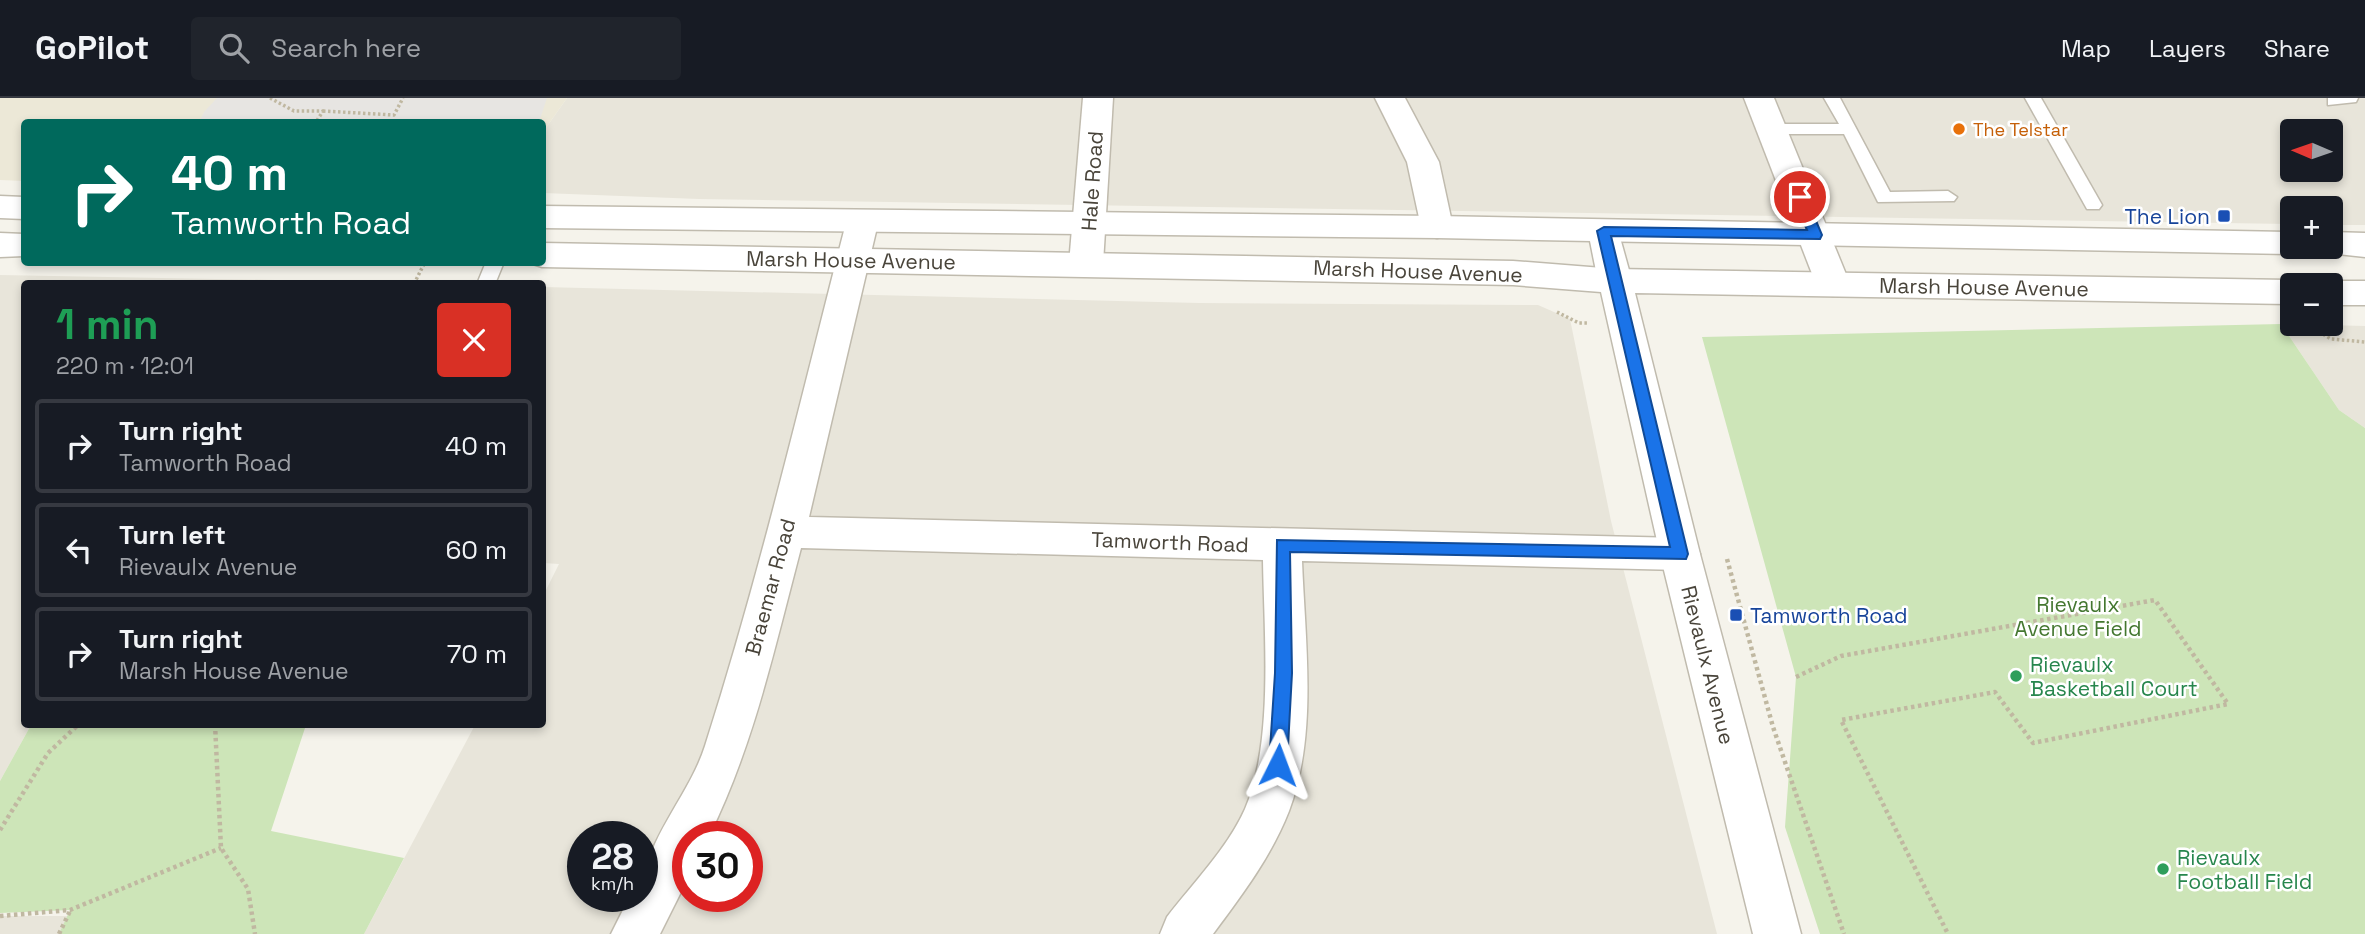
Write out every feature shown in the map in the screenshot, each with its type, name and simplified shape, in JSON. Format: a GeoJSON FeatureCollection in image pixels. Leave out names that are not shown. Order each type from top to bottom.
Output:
{"type":"FeatureCollection","features":[{"type":"Feature","properties":{"kind":"street","name":"Hale Road"},"geometry":{"type":"LineString","coordinates":[[1086,264],[1098,98]]}},
{"type":"Feature","properties":{"kind":"street"},"geometry":{"type":"LineString","coordinates":[[1390,98],[1429,178],[1437,227]]}},
{"type":"Feature","properties":{"kind":"street"},"geometry":{"type":"LineString","coordinates":[[1759,98],[1833,284]]}},
{"type":"Feature","properties":{"kind":"street"},"geometry":{"type":"LineString","coordinates":[[0,208],[21,208]]}},
{"type":"Feature","properties":{"kind":"street","name":"Marsh House Avenue"},"geometry":{"type":"LineString","coordinates":[[546,218],[858,242],[1086,264],[1513,273],[1615,281],[2280,292]]}},
{"type":"Feature","properties":{"kind":"street","name":"Marsh House Avenue"},"geometry":{"type":"LineString","coordinates":[[546,255],[858,242],[1088,225],[1437,227],[2280,243]]}},
{"type":"Feature","properties":{"kind":"street","name":"Rievaulx Avenue"},"geometry":{"type":"LineString","coordinates":[[1604,231],[1680,554],[1777,934]]}},
{"type":"Feature","properties":{"kind":"street","name":"Braemar Road"},"geometry":{"type":"LineString","coordinates":[[635,934],[710,788],[726,749],[786,532],[858,242]]}},
{"type":"Feature","properties":{"kind":"street"},"geometry":{"type":"LineString","coordinates":[[2343,244],[2365,244]]}},
{"type":"Feature","properties":{"kind":"street"},"geometry":{"type":"LineString","coordinates":[[0,245],[21,245]]}},
{"type":"Feature","properties":{"kind":"street"},"geometry":{"type":"LineString","coordinates":[[2343,293],[2365,293]]}},
{"type":"Feature","properties":{"kind":"street","name":"Tamworth Road"},"geometry":{"type":"LineString","coordinates":[[786,532],[1680,554]]}},
{"type":"Feature","properties":{"kind":"street"},"geometry":{"type":"LineString","coordinates":[[1184,934],[1244,852],[1266,810],[1278,765],[1283,673],[1282,545]]}},
{"type":"Feature","properties":{"kind":"lane"},"geometry":{"type":"LineString","coordinates":[[1832,98],[1884,198],[1948,197]]}},
{"type":"Feature","properties":{"kind":"lane"},"geometry":{"type":"LineString","coordinates":[[2033,98],[2092,205]]}},
{"type":"Feature","properties":{"kind":"lane"},"geometry":{"type":"LineString","coordinates":[[1772,129],[1850,129]]}},
{"type":"Feature","properties":{"kind":"path"},"geometry":{"type":"LineString","coordinates":[[270,98],[294,111],[394,114],[403,98]]}},
{"type":"Feature","properties":{"kind":"path"},"geometry":{"type":"LineString","coordinates":[[318,119],[323,111]]}},
{"type":"Feature","properties":{"kind":"path"},"geometry":{"type":"LineString","coordinates":[[2326,336],[2331,339],[2365,342]]}},
{"type":"Feature","properties":{"kind":"path"},"geometry":{"type":"LineString","coordinates":[[1725,552],[1773,727],[1844,934]]}},
{"type":"Feature","properties":{"kind":"path"},"geometry":{"type":"LineString","coordinates":[[1797,677],[1841,656],[2155,600],[2228,704],[2033,743],[1994,692],[1841,720],[1948,934]]}},
{"type":"Feature","properties":{"kind":"path"},"geometry":{"type":"LineString","coordinates":[[0,830],[48,753],[75,728]]}},
{"type":"Feature","properties":{"kind":"path"},"geometry":{"type":"LineString","coordinates":[[215,728],[221,848],[248,889],[255,934]]}},
{"type":"Feature","properties":{"kind":"path"},"geometry":{"type":"LineString","coordinates":[[0,916],[70,910],[221,848]]}},
{"type":"Feature","properties":{"kind":"path"},"geometry":{"type":"LineString","coordinates":[[59,934],[70,910]]}},
{"type":"Feature","properties":{"kind":"shaded area"},"geometry":{"type":"Polygon","coordinates":[[[0,98],[567,98],[546,128],[546,119],[21,119],[21,181],[0,180],[0,98]]]}},
{"type":"Feature","properties":{"kind":"shaded area"},"geometry":{"type":"Polygon","coordinates":[[[217,98],[547,98],[540,119],[200,119],[217,98]]]}},
{"type":"Feature","properties":{"kind":"shaded area"},"geometry":{"type":"Polygon","coordinates":[[[567,98],[2365,98],[2365,225],[2343,225],[2343,196],[2280,196],[2280,224],[699,199],[546,193],[546,128],[567,98]]]}},
{"type":"Feature","properties":{"kind":"shaded area"},"geometry":{"type":"Polygon","coordinates":[[[0,275],[275,280],[21,280],[21,728],[29,728],[0,781],[0,275]]]}},
{"type":"Feature","properties":{"kind":"shaded area"},"geometry":{"type":"Polygon","coordinates":[[[546,287],[1199,303],[1538,305],[1570,319],[1611,521],[1717,934],[364,934],[473,728],[546,728],[546,590],[559,564],[546,563],[546,287]]]}},
{"type":"Feature","properties":{"kind":"shaded area"},"geometry":{"type":"Polygon","coordinates":[[[2343,325],[2365,326],[2365,428],[2339,410],[2289,336],[2343,336],[2343,325]]]}},
{"type":"Feature","properties":{"kind":"shaded area"},"geometry":{"type":"Polygon","coordinates":[[[0,916],[76,916],[67,934],[0,934],[0,916]]]}},
{"type":"Feature","properties":{"kind":"green space","name":"Rievaulx Avenue Field"},"geometry":{"type":"Polygon","coordinates":[[[2280,324],[2280,336],[2289,336],[2339,410],[2365,428],[2365,934],[1820,934],[1785,827],[1796,677],[1702,337],[2280,324]]]}},
{"type":"Feature","properties":{"kind":"green space"},"geometry":{"type":"Polygon","coordinates":[[[29,728],[305,728],[271,831],[404,858],[364,934],[59,934],[70,910],[0,913],[0,781],[29,728]]]}},
{"type":"Feature","properties":{"kind":"place","name":"The Telstar"},"geometry":{"type":"Point","coordinates":[1959,129]}},
{"type":"Feature","properties":{"kind":"place","name":"The Lion"},"geometry":{"type":"Point","coordinates":[2224,216]}},
{"type":"Feature","properties":{"kind":"place","name":"Tamworth Road"},"geometry":{"type":"Point","coordinates":[1736,615]}},
{"type":"Feature","properties":{"kind":"place","name":"Rievaulx Basketball Court"},"geometry":{"type":"Point","coordinates":[2016,676]}},
{"type":"Feature","properties":{"kind":"place","name":"Rievaulx Football Field"},"geometry":{"type":"Point","coordinates":[2163,869]}},
{"type":"Feature","properties":{"kind":"route"},"geometry":{"type":"LineString","coordinates":[[1278,765],[1283,673],[1282,545],[1680,554],[1604,231],[1815,235],[1800,197]]}}]}
